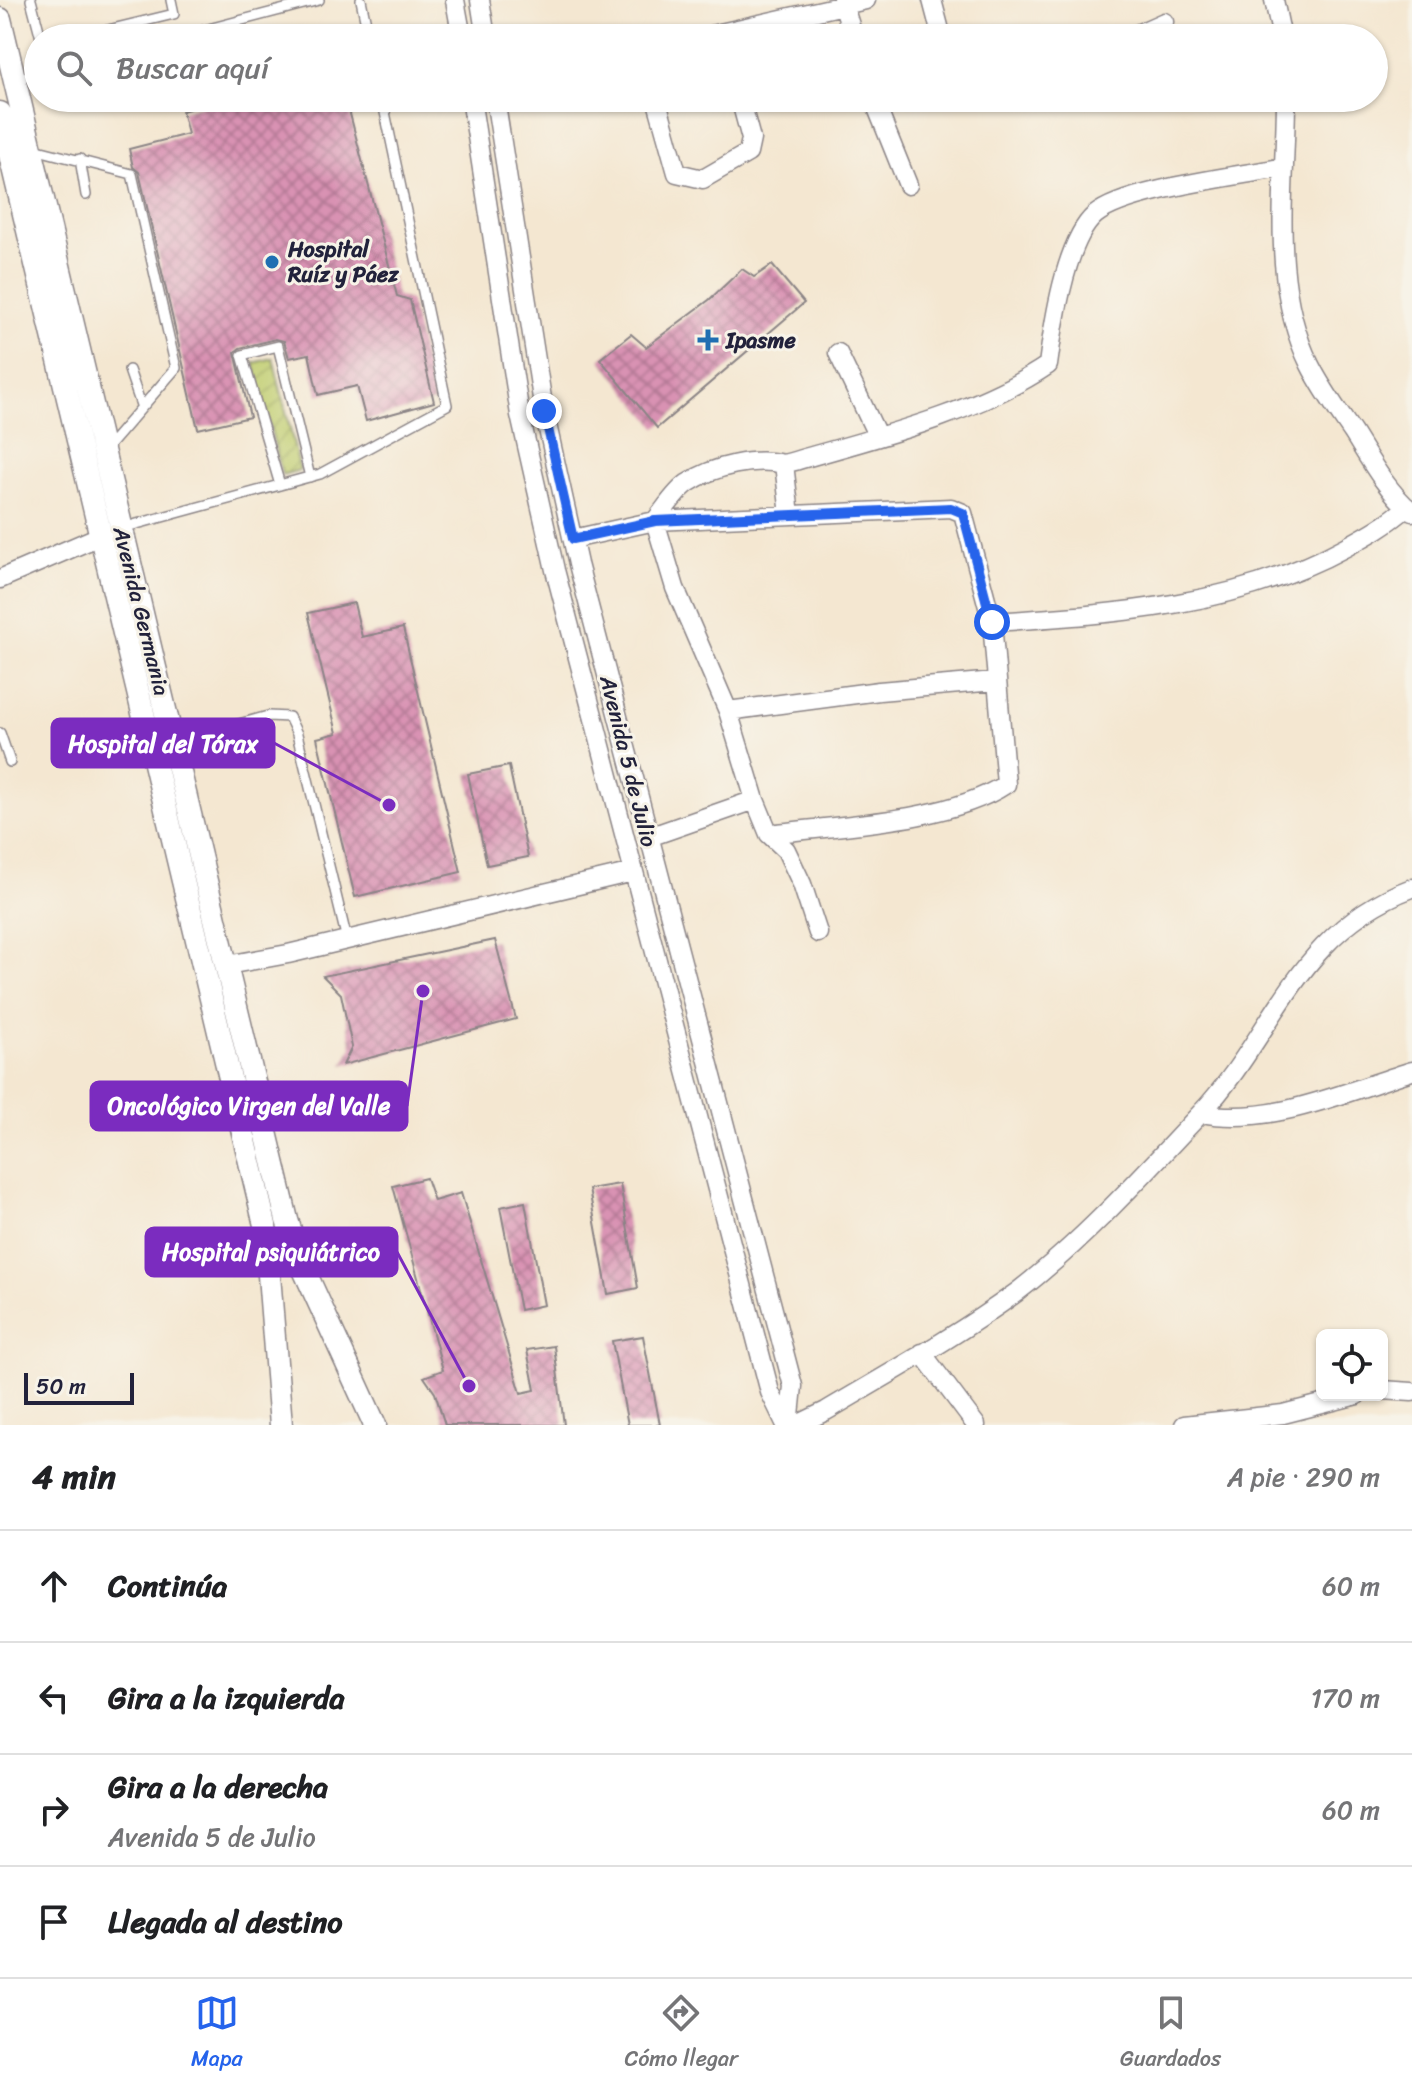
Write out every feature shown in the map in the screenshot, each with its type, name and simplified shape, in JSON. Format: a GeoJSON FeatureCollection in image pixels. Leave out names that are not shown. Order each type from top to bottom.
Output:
{"type":"FeatureCollection","features":[{"type":"Feature","properties":{"kind":"street"},"geometry":{"type":"LineString","coordinates":[[455,0],[459,24]]}},
{"type":"Feature","properties":{"kind":"street"},"geometry":{"type":"LineString","coordinates":[[480,0],[484,24]]}},
{"type":"Feature","properties":{"kind":"street"},"geometry":{"type":"LineString","coordinates":[[764,24],[866,0]]}},
{"type":"Feature","properties":{"kind":"street"},"geometry":{"type":"LineString","coordinates":[[932,0],[938,24]]}},
{"type":"Feature","properties":{"kind":"street"},"geometry":{"type":"LineString","coordinates":[[1274,0],[1279,24]]}},
{"type":"Feature","properties":{"kind":"street"},"geometry":{"type":"LineString","coordinates":[[843,3],[850,24]]}},
{"type":"Feature","properties":{"kind":"street","name":"Avenida Germania"},"geometry":{"type":"LineString","coordinates":[[0,19],[104,451],[112,532],[268,1238],[281,1425]]}},
{"type":"Feature","properties":{"kind":"street"},"geometry":{"type":"LineString","coordinates":[[1160,24],[1164,22]]}},
{"type":"Feature","properties":{"kind":"street","name":"Avenida 5 de Julio"},"geometry":{"type":"LineString","coordinates":[[473,112],[520,415],[555,570],[770,1392],[788,1425]]}},
{"type":"Feature","properties":{"kind":"street","name":"Avenida 5 de Julio"},"geometry":{"type":"LineString","coordinates":[[497,112],[541,397],[573,539],[793,1386],[788,1425]]}},
{"type":"Feature","properties":{"kind":"street"},"geometry":{"type":"LineString","coordinates":[[660,112],[677,173],[703,179],[748,153],[751,139],[744,112]]}},
{"type":"Feature","properties":{"kind":"street"},"geometry":{"type":"LineString","coordinates":[[879,112],[908,185]]}},
{"type":"Feature","properties":{"kind":"street"},"geometry":{"type":"LineString","coordinates":[[992,622],[1139,611],[1262,585],[1322,560],[1409,509],[1379,473],[1309,363],[1292,310],[1284,269],[1286,112]]}},
{"type":"Feature","properties":{"kind":"street","name":"Avenida Germania"},"geometry":{"type":"LineString","coordinates":[[0,113],[112,532],[174,742],[295,1246],[375,1425]]}},
{"type":"Feature","properties":{"kind":"street"},"geometry":{"type":"LineString","coordinates":[[655,521],[686,484],[722,467],[771,461],[784,464],[924,423],[1013,389],[1048,365],[1060,292],[1071,261],[1094,216],[1125,200],[1284,167]]}},
{"type":"Feature","properties":{"kind":"street"},"geometry":{"type":"LineString","coordinates":[[838,353],[877,435]]}},
{"type":"Feature","properties":{"kind":"street"},"geometry":{"type":"LineString","coordinates":[[784,464],[790,515]]}},
{"type":"Feature","properties":{"kind":"street"},"geometry":{"type":"LineString","coordinates":[[573,539],[655,521],[951,508],[963,513],[992,622],[1006,784],[985,798],[900,818],[769,834]]}},
{"type":"Feature","properties":{"kind":"street"},"geometry":{"type":"LineString","coordinates":[[655,521],[675,588],[728,711],[755,800],[769,834],[786,850],[802,884],[818,933]]}},
{"type":"Feature","properties":{"kind":"street"},"geometry":{"type":"LineString","coordinates":[[0,579],[112,532]]}},
{"type":"Feature","properties":{"kind":"street"},"geometry":{"type":"LineString","coordinates":[[728,711],[879,691],[995,681]]}},
{"type":"Feature","properties":{"kind":"street"},"geometry":{"type":"LineString","coordinates":[[649,837],[755,800]]}},
{"type":"Feature","properties":{"kind":"street"},"geometry":{"type":"LineString","coordinates":[[227,965],[347,940],[633,872]]}},
{"type":"Feature","properties":{"kind":"street"},"geometry":{"type":"LineString","coordinates":[[797,1425],[922,1353],[990,1310],[1039,1274],[1202,1113],[1239,1066],[1309,959],[1361,916],[1412,888]]}},
{"type":"Feature","properties":{"kind":"street"},"geometry":{"type":"LineString","coordinates":[[1202,1113],[1232,1116],[1283,1109],[1412,1071]]}},
{"type":"Feature","properties":{"kind":"street"},"geometry":{"type":"LineString","coordinates":[[922,1353],[976,1425]]}},
{"type":"Feature","properties":{"kind":"street"},"geometry":{"type":"LineString","coordinates":[[1388,1390],[1412,1392]]}},
{"type":"Feature","properties":{"kind":"street"},"geometry":{"type":"LineString","coordinates":[[1184,1425],[1283,1414],[1334,1401]]}},
{"type":"Feature","properties":{"kind":"lane"},"geometry":{"type":"LineString","coordinates":[[31,0],[37,24]]}},
{"type":"Feature","properties":{"kind":"lane"},"geometry":{"type":"LineString","coordinates":[[133,24],[174,14],[171,0]]}},
{"type":"Feature","properties":{"kind":"lane"},"geometry":{"type":"LineString","coordinates":[[227,24],[319,0]]}},
{"type":"Feature","properties":{"kind":"lane"},"geometry":{"type":"LineString","coordinates":[[361,0],[366,24]]}},
{"type":"Feature","properties":{"kind":"lane"},"geometry":{"type":"LineString","coordinates":[[15,80],[24,78]]}},
{"type":"Feature","properties":{"kind":"lane"},"geometry":{"type":"LineString","coordinates":[[112,532],[310,477],[447,405],[385,112]]}},
{"type":"Feature","properties":{"kind":"lane"},"geometry":{"type":"LineString","coordinates":[[31,148],[132,174],[176,368],[104,451]]}},
{"type":"Feature","properties":{"kind":"lane"},"geometry":{"type":"LineString","coordinates":[[80,159],[86,195]]}},
{"type":"Feature","properties":{"kind":"lane"},"geometry":{"type":"LineString","coordinates":[[280,485],[242,355],[278,346],[310,477]]}},
{"type":"Feature","properties":{"kind":"lane"},"geometry":{"type":"LineString","coordinates":[[129,370],[141,405]]}},
{"type":"Feature","properties":{"kind":"lane"},"geometry":{"type":"LineString","coordinates":[[174,742],[268,716],[289,717],[297,734],[347,940]]}},
{"type":"Feature","properties":{"kind":"lane"},"geometry":{"type":"LineString","coordinates":[[0,733],[10,762]]}},
{"type":"Feature","properties":{"kind":"green space"},"geometry":{"type":"Polygon","coordinates":[[[273,358],[300,470],[282,475],[254,363],[273,358]]]}},
{"type":"Feature","properties":{"kind":"building","name":"Hospital Ruíz y Páez"},"geometry":{"type":"Polygon","coordinates":[[[182,112],[350,112],[397,296],[410,300],[434,402],[366,421],[357,386],[318,395],[309,354],[289,358],[284,341],[276,339],[235,352],[250,417],[198,429],[139,172],[133,167],[129,149],[188,134],[182,112]]]}},
{"type":"Feature","properties":{"kind":"building","name":"Ipasme"},"geometry":{"type":"Polygon","coordinates":[[[772,265],[804,303],[657,428],[600,359],[631,334],[646,347],[709,300],[742,269],[754,277],[772,265]]]}},
{"type":"Feature","properties":{"kind":"building"},"geometry":{"type":"Polygon","coordinates":[[[354,603],[362,637],[403,628],[461,872],[355,897],[317,738],[337,733],[308,613],[354,603]]]}},
{"type":"Feature","properties":{"kind":"building"},"geometry":{"type":"Polygon","coordinates":[[[509,766],[528,857],[487,865],[468,774],[509,766]]]}},
{"type":"Feature","properties":{"kind":"building"},"geometry":{"type":"Polygon","coordinates":[[[495,940],[516,1019],[343,1065],[352,1047],[341,994],[323,976],[495,940]]]}},
{"type":"Feature","properties":{"kind":"building"},"geometry":{"type":"Polygon","coordinates":[[[426,1178],[434,1201],[461,1193],[521,1393],[535,1390],[527,1350],[554,1346],[564,1425],[445,1425],[435,1393],[424,1377],[443,1370],[393,1186],[426,1178]]]}},
{"type":"Feature","properties":{"kind":"building"},"geometry":{"type":"Polygon","coordinates":[[[620,1184],[638,1288],[608,1294],[589,1189],[620,1184]]]}},
{"type":"Feature","properties":{"kind":"building"},"geometry":{"type":"Polygon","coordinates":[[[525,1202],[544,1305],[520,1310],[500,1207],[525,1202]]]}},
{"type":"Feature","properties":{"kind":"building"},"geometry":{"type":"Polygon","coordinates":[[[643,1336],[660,1425],[628,1425],[612,1341],[643,1336]]]}},
{"type":"Feature","properties":{"kind":"place","name":"Hospital Ruíz y Páez"},"geometry":{"type":"Point","coordinates":[272,262]}},
{"type":"Feature","properties":{"kind":"place","name":"Ipasme"},"geometry":{"type":"Point","coordinates":[708,340]}},
{"type":"Feature","properties":{"kind":"place","name":"Hospital del Tórax"},"geometry":{"type":"Point","coordinates":[389,805]}},
{"type":"Feature","properties":{"kind":"place","name":"Oncológico Virgen del Valle"},"geometry":{"type":"Point","coordinates":[423,991]}},
{"type":"Feature","properties":{"kind":"place","name":"Hospital psiquiátrico"},"geometry":{"type":"Point","coordinates":[469,1386]}},
{"type":"Feature","properties":{"kind":"route"},"geometry":{"type":"LineString","coordinates":[[544,411],[573,539],[655,521],[951,508],[963,513],[992,622]]}}]}
